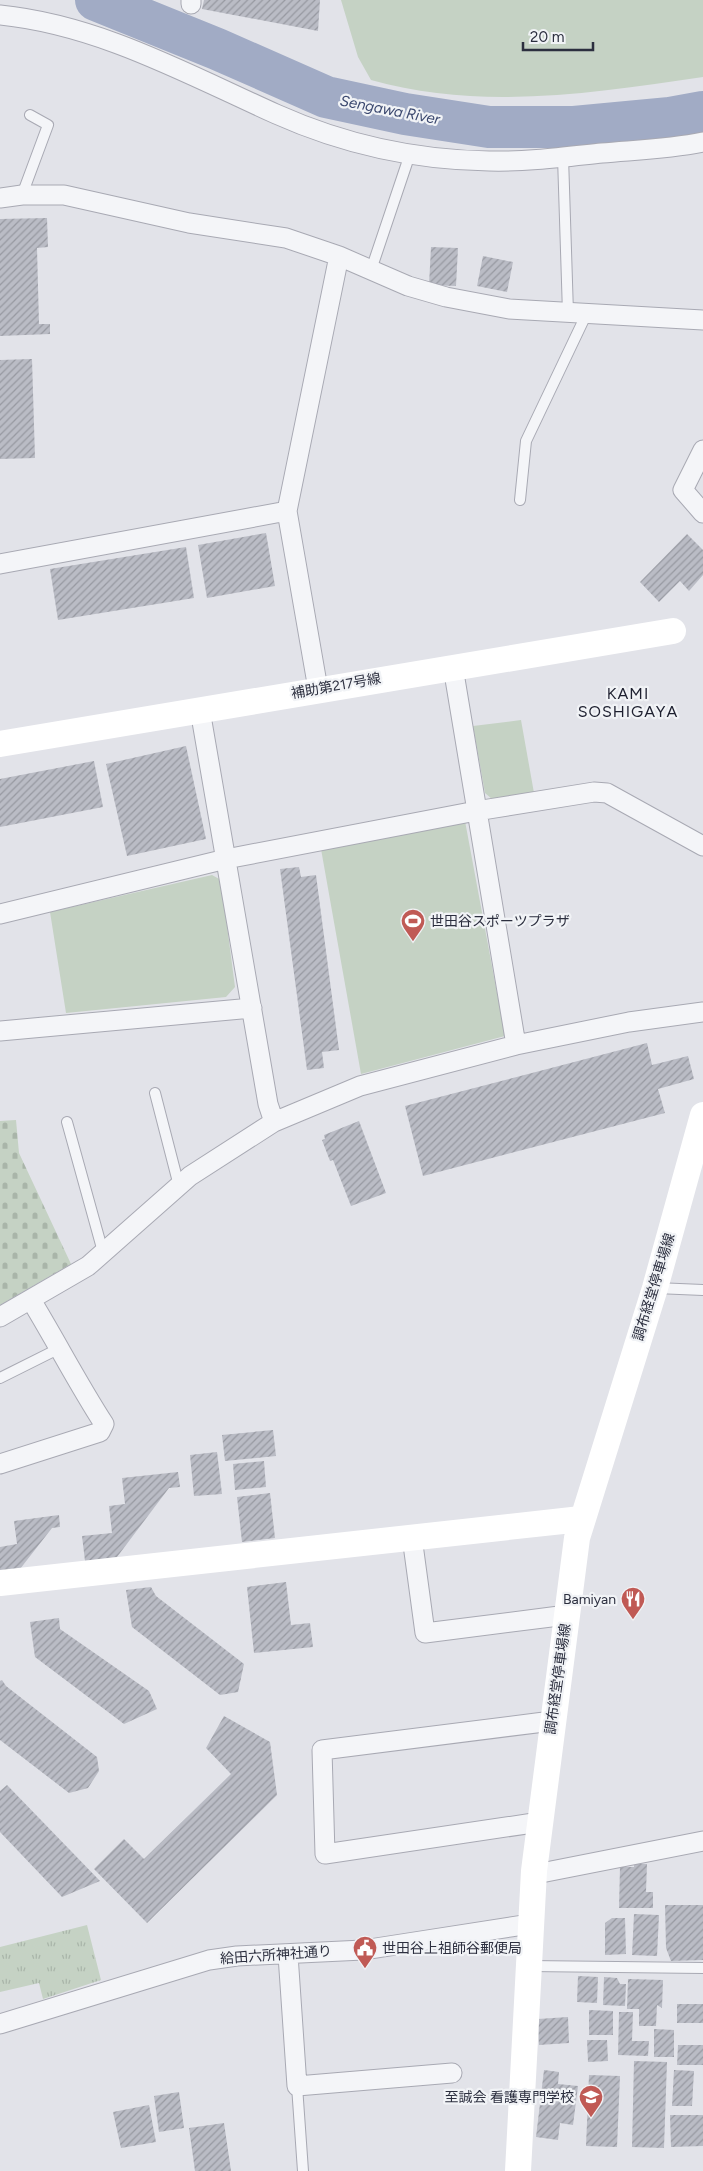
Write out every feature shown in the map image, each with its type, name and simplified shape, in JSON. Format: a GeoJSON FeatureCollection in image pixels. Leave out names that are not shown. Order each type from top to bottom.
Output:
{"type":"FeatureCollection","features":[{"type":"Feature","properties":{"kind":"street"},"geometry":{"type":"LineString","coordinates":[[0,14],[19,16],[96,35],[166,62],[277,114],[334,136],[431,158],[490,161],[563,157],[703,142]]}},
{"type":"Feature","properties":{"kind":"street"},"geometry":{"type":"LineString","coordinates":[[0,198],[22,195],[64,195],[189,223],[286,238],[339,256],[408,286],[446,297],[509,309],[703,320]]}},
{"type":"Feature","properties":{"kind":"street"},"geometry":{"type":"LineString","coordinates":[[318,689],[287,511],[339,256]]}},
{"type":"Feature","properties":{"kind":"street"},"geometry":{"type":"LineString","coordinates":[[703,450],[683,490],[703,513]]}},
{"type":"Feature","properties":{"kind":"street"},"geometry":{"type":"LineString","coordinates":[[0,564],[287,511]]}},
{"type":"Feature","properties":{"kind":"street","name":"補助第217号線"},"geometry":{"type":"LineString","coordinates":[[0,744],[318,689],[673,631]]}},
{"type":"Feature","properties":{"kind":"street"},"geometry":{"type":"LineString","coordinates":[[453,667],[516,1045]]}},
{"type":"Feature","properties":{"kind":"street"},"geometry":{"type":"LineString","coordinates":[[200,710],[268,1104],[274,1122]]}},
{"type":"Feature","properties":{"kind":"street"},"geometry":{"type":"LineString","coordinates":[[0,914],[226,859],[594,792],[607,793],[703,846]]}},
{"type":"Feature","properties":{"kind":"street"},"geometry":{"type":"LineString","coordinates":[[0,1031],[252,1008]]}},
{"type":"Feature","properties":{"kind":"street"},"geometry":{"type":"LineString","coordinates":[[0,1318],[88,1266],[190,1176],[274,1122],[360,1086],[516,1045],[629,1022],[703,1012]]}},
{"type":"Feature","properties":{"kind":"street","name":"調布経堂停車場線"},"geometry":{"type":"LineString","coordinates":[[518,2171],[534,1871],[577,1538],[581,1519],[655,1288],[703,1114]]}},
{"type":"Feature","properties":{"kind":"street"},"geometry":{"type":"LineString","coordinates":[[0,1464],[100,1432],[104,1424],[76,1381],[60,1348],[32,1300]]}},
{"type":"Feature","properties":{"kind":"street"},"geometry":{"type":"LineString","coordinates":[[0,1583],[581,1519]]}},
{"type":"Feature","properties":{"kind":"street"},"geometry":{"type":"LineString","coordinates":[[412,1537],[425,1633],[568,1615]]}},
{"type":"Feature","properties":{"kind":"street"},"geometry":{"type":"LineString","coordinates":[[540,1822],[325,1854],[322,1750],[552,1722]]}},
{"type":"Feature","properties":{"kind":"street"},"geometry":{"type":"LineString","coordinates":[[534,1871],[546,1872],[703,1841]]}},
{"type":"Feature","properties":{"kind":"street","name":"給田六所神社通り"},"geometry":{"type":"LineString","coordinates":[[0,2024],[208,1960],[237,1956],[363,1950],[530,1924]]}},
{"type":"Feature","properties":{"kind":"street"},"geometry":{"type":"LineString","coordinates":[[288,1955],[297,2086],[452,2073]]}},
{"type":"Feature","properties":{"kind":"lane"},"geometry":{"type":"LineString","coordinates":[[22,195],[48,125],[30,115]]}},
{"type":"Feature","properties":{"kind":"lane"},"geometry":{"type":"LineString","coordinates":[[371,270],[410,154]]}},
{"type":"Feature","properties":{"kind":"lane"},"geometry":{"type":"LineString","coordinates":[[520,500],[526,441],[577,314],[563,157]]}},
{"type":"Feature","properties":{"kind":"lane"},"geometry":{"type":"LineString","coordinates":[[155,1093],[178,1186]]}},
{"type":"Feature","properties":{"kind":"lane"},"geometry":{"type":"LineString","coordinates":[[67,1122],[104,1252]]}},
{"type":"Feature","properties":{"kind":"lane"},"geometry":{"type":"LineString","coordinates":[[655,1288],[703,1290]]}},
{"type":"Feature","properties":{"kind":"lane"},"geometry":{"type":"LineString","coordinates":[[0,1378],[60,1348]]}},
{"type":"Feature","properties":{"kind":"lane"},"geometry":{"type":"LineString","coordinates":[[529,1966],[703,1968]]}},
{"type":"Feature","properties":{"kind":"lane"},"geometry":{"type":"LineString","coordinates":[[297,2086],[303,2171]]}},
{"type":"Feature","properties":{"kind":"green space"},"geometry":{"type":"Polygon","coordinates":[[[341,0],[703,0],[703,77],[620,89],[537,96],[495,97],[454,95],[412,89],[371,80],[358,57],[341,0]]]}},
{"type":"Feature","properties":{"kind":"green space"},"geometry":{"type":"Polygon","coordinates":[[[521,720],[534,793],[492,799],[485,793],[473,726],[521,720]]]}},
{"type":"Feature","properties":{"kind":"green space","name":"世田谷スポーツプラザ"},"geometry":{"type":"Polygon","coordinates":[[[465,821],[505,1036],[361,1074],[321,849],[465,821]]]}},
{"type":"Feature","properties":{"kind":"green space"},"geometry":{"type":"Polygon","coordinates":[[[212,875],[221,880],[235,987],[226,997],[66,1013],[50,912],[212,875]]]}},
{"type":"Feature","properties":{"kind":"green space"},"geometry":{"type":"Polygon","coordinates":[[[16,1120],[19,1153],[71,1264],[0,1305],[0,1121],[16,1120]]]}},
{"type":"Feature","properties":{"kind":"green space"},"geometry":{"type":"Polygon","coordinates":[[[87,1925],[101,1980],[43,1999],[39,1983],[0,1992],[0,1947],[87,1925]]]}},
{"type":"Feature","properties":{"kind":"building"},"geometry":{"type":"Polygon","coordinates":[[[204,0],[320,0],[318,31],[202,9],[204,0]]]}},
{"type":"Feature","properties":{"kind":"building"},"geometry":{"type":"Polygon","coordinates":[[[47,218],[48,247],[37,248],[39,324],[50,324],[50,334],[0,336],[0,219],[47,218]]]}},
{"type":"Feature","properties":{"kind":"building"},"geometry":{"type":"Polygon","coordinates":[[[431,247],[458,248],[456,286],[429,285],[431,247]]]}},
{"type":"Feature","properties":{"kind":"building"},"geometry":{"type":"Polygon","coordinates":[[[483,256],[513,262],[507,292],[477,286],[483,256]]]}},
{"type":"Feature","properties":{"kind":"building"},"geometry":{"type":"Polygon","coordinates":[[[32,359],[35,458],[0,459],[0,360],[32,359]]]}},
{"type":"Feature","properties":{"kind":"building"},"geometry":{"type":"Polygon","coordinates":[[[266,533],[275,586],[207,598],[198,545],[266,533]]]}},
{"type":"Feature","properties":{"kind":"building"},"geometry":{"type":"Polygon","coordinates":[[[687,534],[703,550],[703,575],[689,591],[680,581],[659,602],[640,582],[687,534]]]}},
{"type":"Feature","properties":{"kind":"building"},"geometry":{"type":"Polygon","coordinates":[[[186,547],[194,598],[58,620],[50,569],[186,547]]]}},
{"type":"Feature","properties":{"kind":"building"},"geometry":{"type":"Polygon","coordinates":[[[186,746],[206,839],[127,856],[106,764],[186,746]]]}},
{"type":"Feature","properties":{"kind":"building"},"geometry":{"type":"Polygon","coordinates":[[[94,761],[103,807],[0,827],[0,779],[94,761]]]}},
{"type":"Feature","properties":{"kind":"building"},"geometry":{"type":"Polygon","coordinates":[[[299,867],[301,877],[316,875],[339,1050],[322,1052],[324,1068],[307,1070],[280,869],[299,867]]]}},
{"type":"Feature","properties":{"kind":"building"},"geometry":{"type":"Polygon","coordinates":[[[647,1043],[652,1065],[688,1056],[694,1079],[658,1089],[665,1113],[423,1176],[405,1106],[647,1043]]]}},
{"type":"Feature","properties":{"kind":"building"},"geometry":{"type":"Polygon","coordinates":[[[359,1121],[386,1193],[351,1206],[333,1160],[330,1161],[322,1140],[325,1139],[324,1135],[359,1121]]]}},
{"type":"Feature","properties":{"kind":"building"},"geometry":{"type":"Polygon","coordinates":[[[273,1430],[276,1456],[225,1461],[222,1435],[273,1430]]]}},
{"type":"Feature","properties":{"kind":"building"},"geometry":{"type":"Polygon","coordinates":[[[217,1452],[222,1494],[194,1496],[190,1455],[217,1452]]]}},
{"type":"Feature","properties":{"kind":"building"},"geometry":{"type":"Polygon","coordinates":[[[264,1461],[266,1487],[235,1490],[233,1464],[264,1461]]]}},
{"type":"Feature","properties":{"kind":"building"},"geometry":{"type":"Polygon","coordinates":[[[178,1472],[180,1487],[169,1488],[117,1557],[85,1561],[82,1536],[112,1533],[109,1506],[125,1504],[122,1478],[178,1472]]]}},
{"type":"Feature","properties":{"kind":"building"},"geometry":{"type":"Polygon","coordinates":[[[270,1493],[275,1538],[242,1542],[237,1497],[270,1493]]]}},
{"type":"Feature","properties":{"kind":"building"},"geometry":{"type":"Polygon","coordinates":[[[59,1515],[60,1527],[52,1528],[20,1569],[0,1571],[0,1547],[17,1544],[14,1521],[59,1515]]]}},
{"type":"Feature","properties":{"kind":"building"},"geometry":{"type":"Polygon","coordinates":[[[286,1582],[291,1625],[310,1623],[313,1647],[254,1653],[247,1587],[286,1582]]]}},
{"type":"Feature","properties":{"kind":"building"},"geometry":{"type":"Polygon","coordinates":[[[151,1587],[156,1596],[244,1664],[238,1692],[220,1695],[132,1627],[126,1590],[151,1587]]]}},
{"type":"Feature","properties":{"kind":"building"},"geometry":{"type":"Polygon","coordinates":[[[59,1618],[60,1629],[149,1691],[157,1709],[124,1724],[35,1657],[30,1622],[59,1618]]]}},
{"type":"Feature","properties":{"kind":"building"},"geometry":{"type":"Polygon","coordinates":[[[2,1680],[6,1686],[97,1757],[99,1771],[88,1788],[69,1793],[0,1740],[0,1681],[2,1680]]]}},
{"type":"Feature","properties":{"kind":"building"},"geometry":{"type":"Polygon","coordinates":[[[224,1716],[270,1742],[277,1795],[147,1923],[94,1869],[124,1839],[144,1859],[231,1774],[206,1748],[224,1716]]]}},
{"type":"Feature","properties":{"kind":"building"},"geometry":{"type":"Polygon","coordinates":[[[7,1785],[100,1881],[62,1897],[0,1832],[0,1791],[7,1785]]]}},
{"type":"Feature","properties":{"kind":"building"},"geometry":{"type":"Polygon","coordinates":[[[634,1864],[647,1864],[646,1892],[653,1892],[653,1908],[619,1908],[620,1867],[634,1867],[634,1864]]]}},
{"type":"Feature","properties":{"kind":"building"},"geometry":{"type":"Polygon","coordinates":[[[665,1905],[703,1905],[703,1960],[671,1961],[666,1948],[665,1905]]]}},
{"type":"Feature","properties":{"kind":"building"},"geometry":{"type":"Polygon","coordinates":[[[634,1914],[659,1915],[657,1956],[632,1955],[634,1914]]]}},
{"type":"Feature","properties":{"kind":"building"},"geometry":{"type":"Polygon","coordinates":[[[612,1918],[625,1918],[626,1954],[605,1955],[605,1923],[612,1918]]]}},
{"type":"Feature","properties":{"kind":"building"},"geometry":{"type":"Polygon","coordinates":[[[578,1976],[598,1977],[597,2003],[577,2002],[578,1976]]]}},
{"type":"Feature","properties":{"kind":"building"},"geometry":{"type":"Polygon","coordinates":[[[604,1977],[617,1978],[620,1984],[626,1984],[625,2006],[603,2005],[604,1977]]]}},
{"type":"Feature","properties":{"kind":"building"},"geometry":{"type":"Polygon","coordinates":[[[628,1979],[663,1980],[662,2008],[657,2005],[656,2026],[639,2026],[639,2009],[627,2009],[628,1979]]]}},
{"type":"Feature","properties":{"kind":"building"},"geometry":{"type":"Polygon","coordinates":[[[677,2004],[703,2004],[703,2023],[677,2023],[677,2004]]]}},
{"type":"Feature","properties":{"kind":"building"},"geometry":{"type":"Polygon","coordinates":[[[589,2010],[613,2011],[613,2035],[589,2035],[589,2010]]]}},
{"type":"Feature","properties":{"kind":"building"},"geometry":{"type":"Polygon","coordinates":[[[619,2012],[633,2012],[632,2041],[649,2041],[648,2056],[618,2055],[619,2012]]]}},
{"type":"Feature","properties":{"kind":"building"},"geometry":{"type":"Polygon","coordinates":[[[568,2017],[569,2043],[539,2045],[538,2019],[568,2017]]]}},
{"type":"Feature","properties":{"kind":"building"},"geometry":{"type":"Polygon","coordinates":[[[654,2029],[674,2030],[674,2057],[654,2057],[654,2029]]]}},
{"type":"Feature","properties":{"kind":"building"},"geometry":{"type":"Polygon","coordinates":[[[587,2040],[607,2040],[608,2061],[588,2062],[587,2040]]]}},
{"type":"Feature","properties":{"kind":"building"},"geometry":{"type":"Polygon","coordinates":[[[678,2045],[703,2045],[703,2065],[677,2065],[678,2045]]]}},
{"type":"Feature","properties":{"kind":"building"},"geometry":{"type":"Polygon","coordinates":[[[634,2061],[667,2062],[664,2148],[632,2147],[634,2061]]]}},
{"type":"Feature","properties":{"kind":"building"},"geometry":{"type":"Polygon","coordinates":[[[544,2070],[559,2072],[558,2084],[578,2086],[573,2125],[560,2123],[558,2140],[536,2137],[544,2070]]]}},
{"type":"Feature","properties":{"kind":"building"},"geometry":{"type":"Polygon","coordinates":[[[674,2070],[694,2071],[692,2106],[672,2106],[674,2070]]]}},
{"type":"Feature","properties":{"kind":"building"},"geometry":{"type":"Polygon","coordinates":[[[589,2075],[620,2076],[617,2147],[586,2146],[589,2075]]]}},
{"type":"Feature","properties":{"kind":"building"},"geometry":{"type":"Polygon","coordinates":[[[179,2092],[184,2128],[159,2132],[154,2096],[179,2092]]]}},
{"type":"Feature","properties":{"kind":"building"},"geometry":{"type":"Polygon","coordinates":[[[149,2105],[156,2142],[121,2148],[113,2112],[149,2105]]]}},
{"type":"Feature","properties":{"kind":"building"},"geometry":{"type":"Polygon","coordinates":[[[670,2115],[703,2115],[703,2146],[671,2147],[670,2115]]]}},
{"type":"Feature","properties":{"kind":"building"},"geometry":{"type":"Polygon","coordinates":[[[224,2123],[231,2171],[195,2171],[189,2128],[224,2123]]]}},
{"type":"Feature","properties":{"kind":"waterway","name":"Sengawa River"},"geometry":{"type":"LineString","coordinates":[[96,0],[217,49],[326,97],[405,114],[489,127],[574,127],[670,118],[703,112]]}},
{"type":"Feature","properties":{"kind":"place","name":"世田谷スポーツプラザ"},"geometry":{"type":"Point","coordinates":[413,942]}},
{"type":"Feature","properties":{"kind":"place","name":"Bamiyan"},"geometry":{"type":"Point","coordinates":[633,1620]}},
{"type":"Feature","properties":{"kind":"place","name":"世田谷上祖師谷郵便局"},"geometry":{"type":"Point","coordinates":[365,1969]}},
{"type":"Feature","properties":{"kind":"place","name":"至誠会 看護専門学校"},"geometry":{"type":"Point","coordinates":[591,2118]}},
{"type":"Feature","properties":{"kind":"district","name":"KAMI SOSHIGAYA"},"geometry":{"type":"Point","coordinates":[628,702]}}]}
